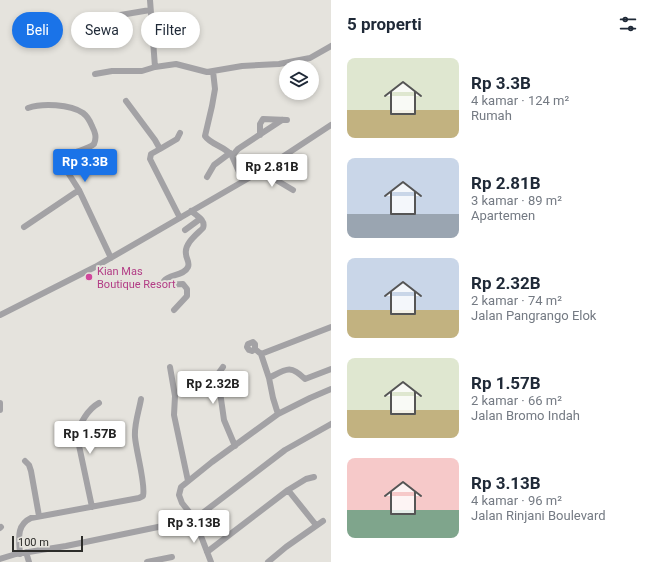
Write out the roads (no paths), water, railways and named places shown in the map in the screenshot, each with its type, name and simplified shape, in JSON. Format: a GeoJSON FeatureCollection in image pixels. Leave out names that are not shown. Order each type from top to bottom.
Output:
{"type":"FeatureCollection","features":[{"type":"Feature","properties":{"kind":"street"},"geometry":{"type":"LineString","coordinates":[[150,0],[156,67]]}},
{"type":"Feature","properties":{"kind":"street"},"geometry":{"type":"LineString","coordinates":[[133,13],[150,10]]}},
{"type":"Feature","properties":{"kind":"street"},"geometry":{"type":"LineString","coordinates":[[95,74],[112,71],[142,71],[156,67],[180,64],[203,71],[213,71],[242,66],[279,64],[310,58],[331,46]]}},
{"type":"Feature","properties":{"kind":"street"},"geometry":{"type":"LineString","coordinates":[[213,71],[214,95],[205,136],[208,140],[231,154],[244,181]]}},
{"type":"Feature","properties":{"kind":"street"},"geometry":{"type":"LineString","coordinates":[[126,101],[160,149]]}},
{"type":"Feature","properties":{"kind":"street"},"geometry":{"type":"LineString","coordinates":[[28,108],[40,105],[52,105],[79,111],[88,119],[96,135],[94,144],[69,155],[64,160],[65,168],[79,190],[111,258]]}},
{"type":"Feature","properties":{"kind":"street"},"geometry":{"type":"LineString","coordinates":[[207,177],[214,165],[284,120],[262,120],[260,124],[260,135]]}},
{"type":"Feature","properties":{"kind":"street"},"geometry":{"type":"LineString","coordinates":[[0,315],[111,258],[261,171],[331,125]]}},
{"type":"Feature","properties":{"kind":"street"},"geometry":{"type":"LineString","coordinates":[[180,133],[176,139],[151,154],[151,161],[180,218]]}},
{"type":"Feature","properties":{"kind":"street"},"geometry":{"type":"LineString","coordinates":[[261,171],[293,190]]}},
{"type":"Feature","properties":{"kind":"street"},"geometry":{"type":"LineString","coordinates":[[24,226],[79,190]]}},
{"type":"Feature","properties":{"kind":"street"},"geometry":{"type":"LineString","coordinates":[[174,310],[187,296],[187,289],[183,284],[169,286],[165,285],[164,281],[166,278],[184,271],[188,267],[189,262],[186,254],[186,248],[203,228],[204,224],[203,221],[191,211]]}},
{"type":"Feature","properties":{"kind":"street"},"geometry":{"type":"LineString","coordinates":[[185,230],[200,219]]}},
{"type":"Feature","properties":{"kind":"street"},"geometry":{"type":"LineString","coordinates":[[261,354],[331,327]]}},
{"type":"Feature","properties":{"kind":"street"},"geometry":{"type":"LineString","coordinates":[[255,350],[261,354],[278,414]]}},
{"type":"Feature","properties":{"kind":"street"},"geometry":{"type":"LineString","coordinates":[[223,366],[218,376],[224,420],[235,446]]}},
{"type":"Feature","properties":{"kind":"street"},"geometry":{"type":"LineString","coordinates":[[170,367],[175,396],[174,415],[188,481]]}},
{"type":"Feature","properties":{"kind":"street"},"geometry":{"type":"LineString","coordinates":[[269,378],[285,370],[291,369],[296,370],[305,379],[331,369]]}},
{"type":"Feature","properties":{"kind":"street"},"geometry":{"type":"LineString","coordinates":[[211,562],[194,518],[182,503],[179,495],[181,487],[278,414],[331,389]]}},
{"type":"Feature","properties":{"kind":"street"},"geometry":{"type":"LineString","coordinates":[[29,562],[23,553],[19,534],[20,527],[26,520],[39,516],[139,498],[143,496],[144,493],[135,436],[141,399]]}},
{"type":"Feature","properties":{"kind":"street"},"geometry":{"type":"LineString","coordinates":[[0,403],[0,410]]}},
{"type":"Feature","properties":{"kind":"street"},"geometry":{"type":"LineString","coordinates":[[92,507],[77,436],[80,425],[91,409],[99,403]]}},
{"type":"Feature","properties":{"kind":"street"},"geometry":{"type":"LineString","coordinates":[[0,559],[23,553],[143,531],[180,523],[194,518],[285,450],[331,424]]}},
{"type":"Feature","properties":{"kind":"street"},"geometry":{"type":"LineString","coordinates":[[25,461],[31,468],[39,516]]}},
{"type":"Feature","properties":{"kind":"street"},"geometry":{"type":"LineString","coordinates":[[207,552],[288,490],[306,479],[314,477]]}},
{"type":"Feature","properties":{"kind":"street"},"geometry":{"type":"LineString","coordinates":[[288,490],[316,525]]}},
{"type":"Feature","properties":{"kind":"street"},"geometry":{"type":"LineString","coordinates":[[268,562],[286,546],[323,521]]}},
{"type":"Feature","properties":{"kind":"street"},"geometry":{"type":"LineString","coordinates":[[147,562],[172,557]]}},
{"type":"Feature","properties":{"kind":"place","name":"Kian Mas Boutique Resort"},"geometry":{"type":"Point","coordinates":[89,277]}}]}
